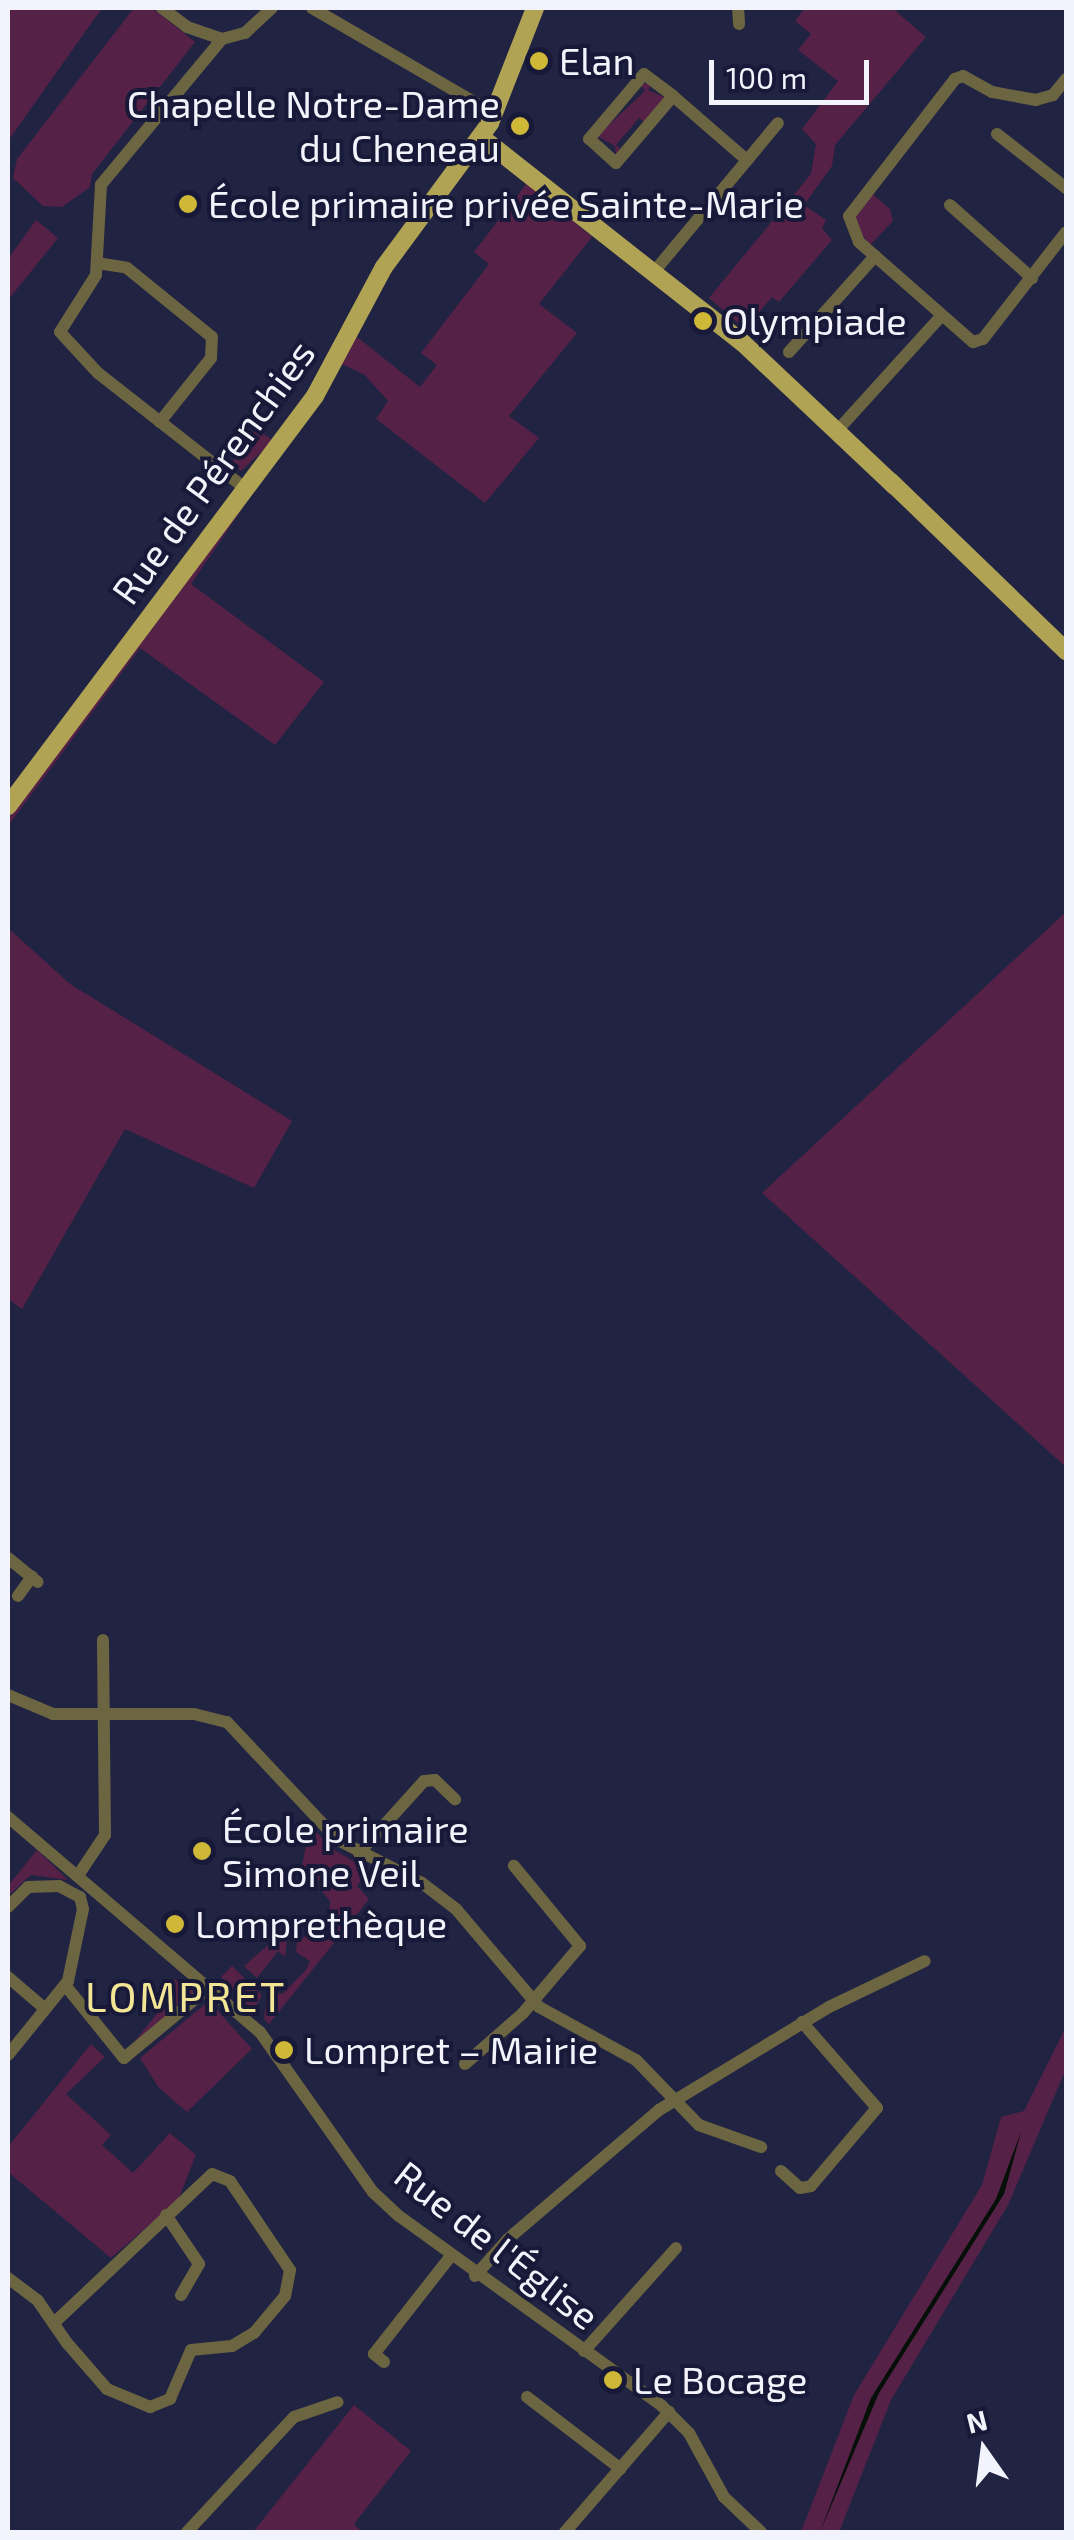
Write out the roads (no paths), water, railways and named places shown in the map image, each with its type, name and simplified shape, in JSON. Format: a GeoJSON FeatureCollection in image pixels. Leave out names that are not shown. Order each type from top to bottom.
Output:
{"type":"FeatureCollection","features":[{"type":"Feature","properties":{"kind":"main road","name":"Rue de Pérenchies"},"geometry":{"type":"LineString","coordinates":[[8,806],[322,384],[384,267],[495,114],[536,8]]}},
{"type":"Feature","properties":{"kind":"main road"},"geometry":{"type":"LineString","coordinates":[[495,114],[515,161]]}},
{"type":"Feature","properties":{"kind":"main road"},"geometry":{"type":"LineString","coordinates":[[481,137],[653,273],[839,429],[1066,651]]}},
{"type":"Feature","properties":{"kind":"street"},"geometry":{"type":"LineString","coordinates":[[162,8],[187,27],[222,39],[245,33],[272,8]]}},
{"type":"Feature","properties":{"kind":"street"},"geometry":{"type":"LineString","coordinates":[[312,8],[495,114]]}},
{"type":"Feature","properties":{"kind":"street"},"geometry":{"type":"LineString","coordinates":[[738,8],[740,24]]}},
{"type":"Feature","properties":{"kind":"street"},"geometry":{"type":"LineString","coordinates":[[222,39],[102,186],[93,280],[60,324],[62,340],[246,489]]}},
{"type":"Feature","properties":{"kind":"street"},"geometry":{"type":"LineString","coordinates":[[673,96],[616,163],[589,139],[644,74],[673,96],[748,160]]}},
{"type":"Feature","properties":{"kind":"street"},"geometry":{"type":"LineString","coordinates":[[1066,79],[1053,96],[1036,100],[992,92],[963,76],[955,79],[852,206],[852,233],[941,316],[976,342],[1066,232]]}},
{"type":"Feature","properties":{"kind":"street"},"geometry":{"type":"LineString","coordinates":[[653,273],[778,123]]}},
{"type":"Feature","properties":{"kind":"street"},"geometry":{"type":"LineString","coordinates":[[997,134],[1066,188]]}},
{"type":"Feature","properties":{"kind":"street"},"geometry":{"type":"LineString","coordinates":[[950,205],[1032,278]]}},
{"type":"Feature","properties":{"kind":"street"},"geometry":{"type":"LineString","coordinates":[[790,352],[876,256]]}},
{"type":"Feature","properties":{"kind":"street"},"geometry":{"type":"LineString","coordinates":[[97,263],[127,268],[212,337],[211,358],[160,422]]}},
{"type":"Feature","properties":{"kind":"street"},"geometry":{"type":"LineString","coordinates":[[839,429],[941,316]]}},
{"type":"Feature","properties":{"kind":"street"},"geometry":{"type":"LineString","coordinates":[[8,1558],[35,1580],[18,1596]]}},
{"type":"Feature","properties":{"kind":"street"},"geometry":{"type":"LineString","coordinates":[[70,1888],[104,1840],[103,1640]]}},
{"type":"Feature","properties":{"kind":"street"},"geometry":{"type":"LineString","coordinates":[[8,1694],[47,1713],[194,1714],[226,1722],[333,1835],[449,1903],[532,2002],[629,2055],[704,2128],[761,2147]]}},
{"type":"Feature","properties":{"kind":"street"},"geometry":{"type":"LineString","coordinates":[[359,1853],[424,1781],[435,1780],[454,1799]]}},
{"type":"Feature","properties":{"kind":"street","name":"Rue de l'Église"},"geometry":{"type":"LineString","coordinates":[[8,1817],[212,1985],[296,2075],[376,2194],[475,2276],[669,2412],[697,2446],[724,2497],[761,2532]]}},
{"type":"Feature","properties":{"kind":"street"},"geometry":{"type":"LineString","coordinates":[[464,2064],[532,2002],[580,1942],[514,1866]]}},
{"type":"Feature","properties":{"kind":"street"},"geometry":{"type":"LineString","coordinates":[[8,1907],[31,1886],[70,1888]]}},
{"type":"Feature","properties":{"kind":"street"},"geometry":{"type":"LineString","coordinates":[[8,2055],[66,1985],[83,1910],[70,1888]]}},
{"type":"Feature","properties":{"kind":"street"},"geometry":{"type":"LineString","coordinates":[[475,2276],[513,2234],[673,2100],[802,2022],[925,1961]]}},
{"type":"Feature","properties":{"kind":"street"},"geometry":{"type":"LineString","coordinates":[[8,1977],[44,2008]]}},
{"type":"Feature","properties":{"kind":"street"},"geometry":{"type":"LineString","coordinates":[[66,1985],[116,2055],[131,2056],[212,1985]]}},
{"type":"Feature","properties":{"kind":"street"},"geometry":{"type":"LineString","coordinates":[[781,2171],[800,2188],[811,2186],[877,2108],[802,2022]]}},
{"type":"Feature","properties":{"kind":"street"},"geometry":{"type":"LineString","coordinates":[[8,2278],[54,2323],[111,2393],[150,2407],[170,2399],[191,2350],[226,2348],[254,2332],[285,2296],[290,2270],[230,2180],[204,2176],[186,2202],[166,2215],[54,2323]]}},
{"type":"Feature","properties":{"kind":"street"},"geometry":{"type":"LineString","coordinates":[[166,2215],[199,2264],[182,2295]]}},
{"type":"Feature","properties":{"kind":"street"},"geometry":{"type":"LineString","coordinates":[[584,2351],[676,2248]]}},
{"type":"Feature","properties":{"kind":"street"},"geometry":{"type":"LineString","coordinates":[[384,2362],[374,2354],[450,2257]]}},
{"type":"Feature","properties":{"kind":"street"},"geometry":{"type":"LineString","coordinates":[[526,2396],[621,2469]]}},
{"type":"Feature","properties":{"kind":"street"},"geometry":{"type":"LineString","coordinates":[[187,2532],[294,2417],[338,2402]]}},
{"type":"Feature","properties":{"kind":"street"},"geometry":{"type":"LineString","coordinates":[[566,2532],[669,2412]]}},
{"type":"Feature","properties":{"kind":"place","name":"Elan"},"geometry":{"type":"Point","coordinates":[539,61]}},
{"type":"Feature","properties":{"kind":"place","name":"Chapelle Notre-Dame du Cheneau"},"geometry":{"type":"Point","coordinates":[520,126]}},
{"type":"Feature","properties":{"kind":"place","name":"École primaire privée Sainte-Marie"},"geometry":{"type":"Point","coordinates":[188,204]}},
{"type":"Feature","properties":{"kind":"place","name":"Olympiade"},"geometry":{"type":"Point","coordinates":[703,321]}},
{"type":"Feature","properties":{"kind":"place","name":"École primaire Simone Veil"},"geometry":{"type":"Point","coordinates":[202,1851]}},
{"type":"Feature","properties":{"kind":"place","name":"Lomprethèque"},"geometry":{"type":"Point","coordinates":[175,1924]}},
{"type":"Feature","properties":{"kind":"place","name":"Lompret – Mairie"},"geometry":{"type":"Point","coordinates":[284,2050]}},
{"type":"Feature","properties":{"kind":"place","name":"Le Bocage"},"geometry":{"type":"Point","coordinates":[613,2380]}},
{"type":"Feature","properties":{"kind":"district","name":"LOMPRET"},"geometry":{"type":"Point","coordinates":[186,1995]}}]}
